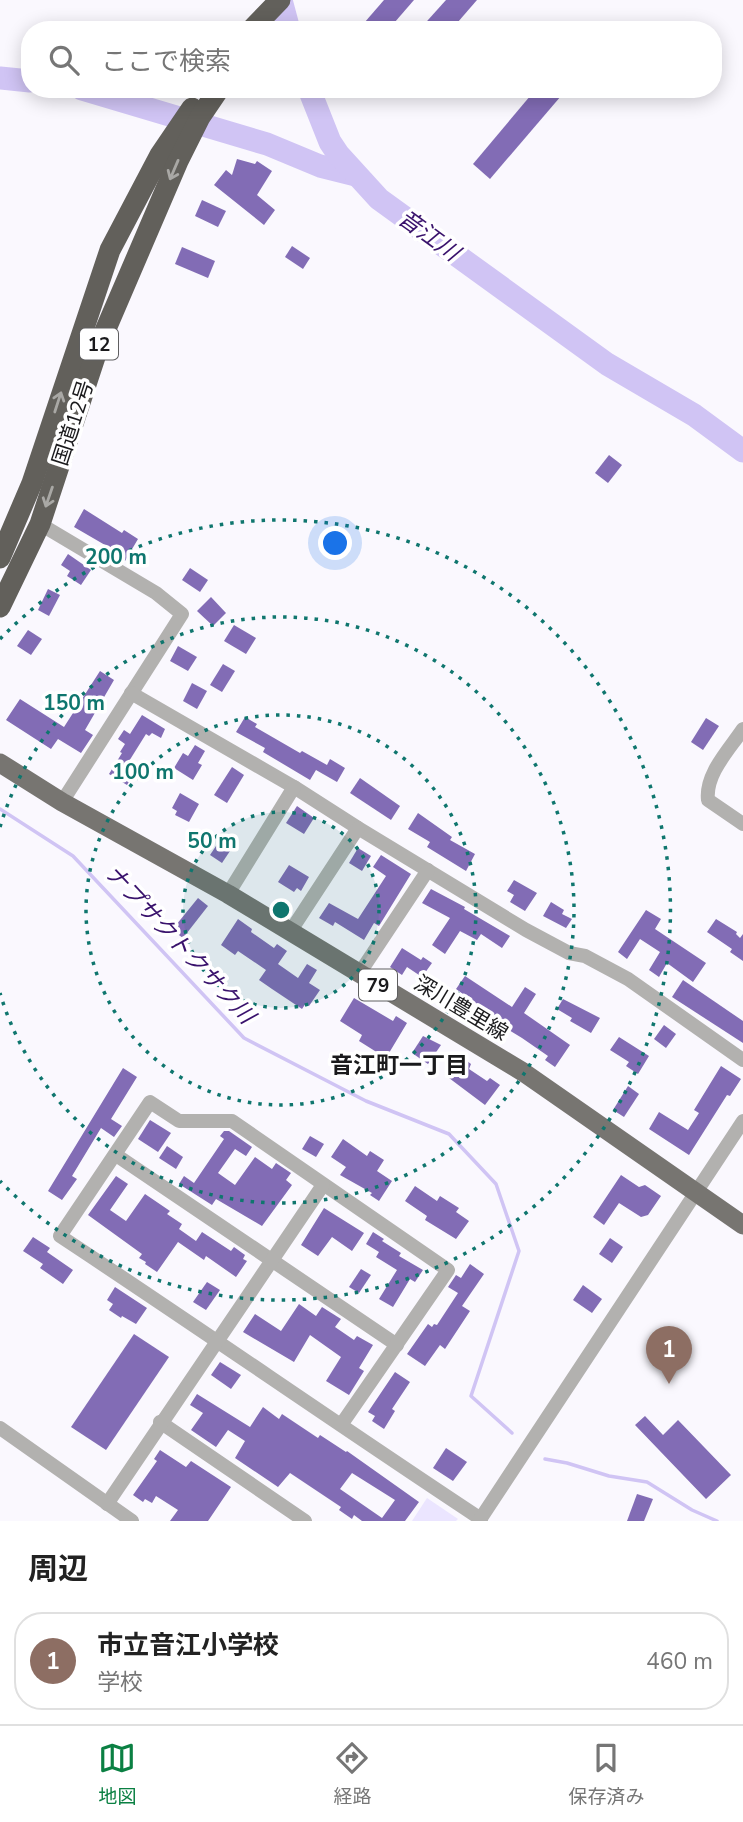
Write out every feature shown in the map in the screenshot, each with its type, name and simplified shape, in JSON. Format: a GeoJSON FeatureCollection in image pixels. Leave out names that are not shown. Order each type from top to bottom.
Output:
{"type":"FeatureCollection","features":[{"type":"Feature","properties":{"kind":"highway","name":"国道12号"},"geometry":{"type":"LineString","coordinates":[[0,558],[32,483],[110,250],[160,155],[199,98]]}},
{"type":"Feature","properties":{"kind":"highway","name":"国道12号"},"geometry":{"type":"LineString","coordinates":[[0,607],[40,524],[99,345],[178,161],[213,98]]}},
{"type":"Feature","properties":{"kind":"main road","name":"深川豊里線"},"geometry":{"type":"LineString","coordinates":[[0,763],[62,802],[228,894],[523,1072],[743,1226]]}},
{"type":"Feature","properties":{"kind":"street"},"geometry":{"type":"LineString","coordinates":[[40,524],[156,593],[182,614],[62,802]]}},
{"type":"Feature","properties":{"kind":"street"},"geometry":{"type":"LineString","coordinates":[[131,693],[294,786],[358,828],[558,948],[585,956],[628,979],[743,1060]]}},
{"type":"Feature","properties":{"kind":"street"},"geometry":{"type":"LineString","coordinates":[[743,729],[713,773],[707,788],[708,800],[743,824]]}},
{"type":"Feature","properties":{"kind":"street"},"geometry":{"type":"LineString","coordinates":[[228,894],[294,786]]}},
{"type":"Feature","properties":{"kind":"street"},"geometry":{"type":"LineString","coordinates":[[290,932],[358,828]]}},
{"type":"Feature","properties":{"kind":"street"},"geometry":{"type":"LineString","coordinates":[[359,974],[428,870]]}},
{"type":"Feature","properties":{"kind":"street"},"geometry":{"type":"LineString","coordinates":[[341,1425],[448,1270],[232,1121],[179,1121],[150,1102],[60,1236],[218,1340],[341,1425],[480,1520],[743,1121]]}},
{"type":"Feature","properties":{"kind":"street"},"geometry":{"type":"LineString","coordinates":[[116,1155],[397,1345]]}},
{"type":"Feature","properties":{"kind":"street"},"geometry":{"type":"LineString","coordinates":[[107,1504],[323,1185]]}},
{"type":"Feature","properties":{"kind":"street"},"geometry":{"type":"LineString","coordinates":[[160,1422],[305,1521]]}},
{"type":"Feature","properties":{"kind":"street"},"geometry":{"type":"LineString","coordinates":[[0,1428],[132,1521]]}},
{"type":"Feature","properties":{"kind":"shaded area"},"geometry":{"type":"Polygon","coordinates":[[[427,1498],[458,1519],[412,1521],[427,1498]]]}},
{"type":"Feature","properties":{"kind":"building"},"geometry":{"type":"Polygon","coordinates":[[[384,0],[414,0],[396,21],[366,21],[384,0]]]}},
{"type":"Feature","properties":{"kind":"building"},"geometry":{"type":"Polygon","coordinates":[[[446,0],[477,0],[459,21],[427,21],[446,0]]]}},
{"type":"Feature","properties":{"kind":"building"},"geometry":{"type":"Polygon","coordinates":[[[528,98],[559,98],[490,179],[473,164],[528,98]]]}},
{"type":"Feature","properties":{"kind":"building"},"geometry":{"type":"Polygon","coordinates":[[[237,159],[255,164],[257,161],[272,171],[257,195],[275,210],[264,225],[214,185],[226,170],[232,175],[237,159]]]}},
{"type":"Feature","properties":{"kind":"building"},"geometry":{"type":"Polygon","coordinates":[[[202,200],[226,211],[218,227],[195,216],[202,200]]]}},
{"type":"Feature","properties":{"kind":"building"},"geometry":{"type":"Polygon","coordinates":[[[292,246],[310,258],[303,269],[285,257],[292,246]]]}},
{"type":"Feature","properties":{"kind":"building"},"geometry":{"type":"Polygon","coordinates":[[[182,247],[215,261],[208,278],[175,264],[182,247]]]}},
{"type":"Feature","properties":{"kind":"building"},"geometry":{"type":"Polygon","coordinates":[[[609,455],[622,465],[608,483],[595,473],[609,455]]]}},
{"type":"Feature","properties":{"kind":"building"},"geometry":{"type":"Polygon","coordinates":[[[84,509],[122,533],[124,530],[138,539],[125,561],[103,548],[105,545],[74,527],[84,509]]]}},
{"type":"Feature","properties":{"kind":"building"},"geometry":{"type":"Polygon","coordinates":[[[68,554],[91,570],[81,585],[67,576],[70,571],[61,565],[68,554]]]}},
{"type":"Feature","properties":{"kind":"building"},"geometry":{"type":"Polygon","coordinates":[[[190,568],[208,580],[200,592],[182,580],[190,568]]]}},
{"type":"Feature","properties":{"kind":"building"},"geometry":{"type":"Polygon","coordinates":[[[48,589],[60,595],[49,616],[38,610],[48,589]]]}},
{"type":"Feature","properties":{"kind":"building"},"geometry":{"type":"Polygon","coordinates":[[[211,597],[226,613],[213,626],[197,611],[211,597]]]}},
{"type":"Feature","properties":{"kind":"building"},"geometry":{"type":"Polygon","coordinates":[[[234,625],[256,638],[246,654],[224,641],[234,625]]]}},
{"type":"Feature","properties":{"kind":"building"},"geometry":{"type":"Polygon","coordinates":[[[28,630],[42,639],[31,655],[17,646],[28,630]]]}},
{"type":"Feature","properties":{"kind":"building"},"geometry":{"type":"Polygon","coordinates":[[[178,646],[197,657],[188,671],[170,661],[178,646]]]}},
{"type":"Feature","properties":{"kind":"building"},"geometry":{"type":"Polygon","coordinates":[[[223,664],[235,671],[222,692],[210,685],[223,664]]]}},
{"type":"Feature","properties":{"kind":"building"},"geometry":{"type":"Polygon","coordinates":[[[100,671],[114,680],[85,730],[93,735],[81,753],[58,739],[51,749],[6,720],[20,699],[64,727],[100,671]]]}},
{"type":"Feature","properties":{"kind":"building"},"geometry":{"type":"Polygon","coordinates":[[[192,683],[207,691],[197,709],[183,701],[192,683]]]}},
{"type":"Feature","properties":{"kind":"building"},"geometry":{"type":"Polygon","coordinates":[[[142,715],[165,729],[161,738],[152,733],[149,736],[146,734],[126,766],[135,771],[127,785],[109,774],[125,744],[118,739],[124,730],[130,734],[142,715]]]}},
{"type":"Feature","properties":{"kind":"building"},"geometry":{"type":"Polygon","coordinates":[[[245,717],[257,724],[255,727],[300,753],[302,751],[327,765],[330,759],[345,768],[337,782],[316,770],[310,780],[263,752],[265,748],[236,732],[245,717]]]}},
{"type":"Feature","properties":{"kind":"building"},"geometry":{"type":"Polygon","coordinates":[[[706,718],[719,726],[703,750],[691,742],[706,718]]]}},
{"type":"Feature","properties":{"kind":"building"},"geometry":{"type":"Polygon","coordinates":[[[195,745],[205,751],[198,763],[202,765],[193,780],[174,768],[183,753],[188,756],[195,745]]]}},
{"type":"Feature","properties":{"kind":"building"},"geometry":{"type":"Polygon","coordinates":[[[232,767],[244,775],[227,803],[214,795],[232,767]]]}},
{"type":"Feature","properties":{"kind":"building"},"geometry":{"type":"Polygon","coordinates":[[[360,778],[400,806],[391,820],[350,793],[360,778]]]}},
{"type":"Feature","properties":{"kind":"building"},"geometry":{"type":"Polygon","coordinates":[[[180,793],[199,804],[189,822],[175,815],[177,811],[172,808],[180,793]]]}},
{"type":"Feature","properties":{"kind":"building"},"geometry":{"type":"Polygon","coordinates":[[[297,806],[314,818],[304,834],[286,823],[297,806]]]}},
{"type":"Feature","properties":{"kind":"building"},"geometry":{"type":"Polygon","coordinates":[[[418,813],[452,837],[450,840],[475,854],[466,871],[427,847],[430,842],[408,829],[418,813]]]}},
{"type":"Feature","properties":{"kind":"building"},"geometry":{"type":"Polygon","coordinates":[[[222,837],[234,845],[222,863],[210,855],[222,837]]]}},
{"type":"Feature","properties":{"kind":"building"},"geometry":{"type":"Polygon","coordinates":[[[358,848],[371,856],[362,871],[349,863],[358,848]]]}},
{"type":"Feature","properties":{"kind":"building"},"geometry":{"type":"Polygon","coordinates":[[[381,855],[411,874],[379,926],[374,923],[364,940],[335,922],[333,926],[319,918],[329,903],[358,919],[386,876],[373,867],[381,855]]]}},
{"type":"Feature","properties":{"kind":"building"},"geometry":{"type":"Polygon","coordinates":[[[289,865],[309,877],[301,891],[297,888],[294,892],[278,882],[289,865]]]}},
{"type":"Feature","properties":{"kind":"building"},"geometry":{"type":"Polygon","coordinates":[[[514,880],[537,893],[525,911],[510,902],[514,895],[507,891],[514,880]]]}},
{"type":"Feature","properties":{"kind":"building"},"geometry":{"type":"Polygon","coordinates":[[[431,889],[510,936],[502,948],[481,934],[477,940],[460,931],[445,954],[432,945],[450,918],[422,903],[431,889]]]}},
{"type":"Feature","properties":{"kind":"building"},"geometry":{"type":"Polygon","coordinates":[[[198,898],[208,906],[183,938],[172,930],[198,898]]]}},
{"type":"Feature","properties":{"kind":"building"},"geometry":{"type":"Polygon","coordinates":[[[551,902],[564,910],[562,914],[572,919],[566,928],[543,916],[551,902]]]}},
{"type":"Feature","properties":{"kind":"building"},"geometry":{"type":"Polygon","coordinates":[[[646,910],[661,919],[655,929],[706,963],[693,982],[667,963],[659,977],[649,970],[660,952],[640,939],[627,959],[618,952],[646,910]]]}},
{"type":"Feature","properties":{"kind":"building"},"geometry":{"type":"Polygon","coordinates":[[[238,919],[274,948],[277,944],[287,951],[278,964],[298,978],[307,964],[317,970],[309,983],[320,990],[309,1006],[306,1003],[302,1009],[259,980],[266,970],[238,951],[235,955],[221,945],[238,919]]]}},
{"type":"Feature","properties":{"kind":"building"},"geometry":{"type":"Polygon","coordinates":[[[716,919],[737,932],[740,938],[743,934],[743,961],[730,952],[732,949],[707,932],[716,919]]]}},
{"type":"Feature","properties":{"kind":"building"},"geometry":{"type":"Polygon","coordinates":[[[402,948],[421,960],[423,957],[432,963],[422,977],[407,967],[402,975],[390,967],[402,948]]]}},
{"type":"Feature","properties":{"kind":"building"},"geometry":{"type":"Polygon","coordinates":[[[465,976],[512,1007],[525,987],[536,994],[524,1013],[570,1045],[555,1067],[545,1060],[548,1056],[522,1038],[491,1019],[489,1022],[472,1012],[477,1004],[456,989],[465,976]]]}},
{"type":"Feature","properties":{"kind":"building"},"geometry":{"type":"Polygon","coordinates":[[[683,980],[743,1021],[743,1043],[672,997],[683,980]]]}},
{"type":"Feature","properties":{"kind":"building"},"geometry":{"type":"Polygon","coordinates":[[[354,998],[393,1021],[396,1016],[407,1023],[386,1058],[359,1041],[362,1035],[340,1021],[354,998]]]}},
{"type":"Feature","properties":{"kind":"building"},"geometry":{"type":"Polygon","coordinates":[[[563,999],[600,1018],[591,1033],[570,1021],[572,1018],[557,1009],[563,999]]]}},
{"type":"Feature","properties":{"kind":"building"},"geometry":{"type":"Polygon","coordinates":[[[664,1025],[676,1034],[666,1048],[654,1039],[664,1025]]]}},
{"type":"Feature","properties":{"kind":"building"},"geometry":{"type":"Polygon","coordinates":[[[423,1036],[441,1045],[428,1064],[412,1053],[423,1036]]]}},
{"type":"Feature","properties":{"kind":"building"},"geometry":{"type":"Polygon","coordinates":[[[619,1037],[649,1056],[638,1074],[626,1066],[629,1062],[610,1050],[619,1037]]]}},
{"type":"Feature","properties":{"kind":"building"},"geometry":{"type":"Polygon","coordinates":[[[463,1058],[471,1064],[469,1069],[487,1081],[490,1078],[500,1085],[485,1105],[449,1078],[463,1058]]]}},
{"type":"Feature","properties":{"kind":"building"},"geometry":{"type":"Polygon","coordinates":[[[721,1066],[741,1079],[730,1096],[727,1095],[689,1155],[649,1129],[659,1112],[688,1130],[699,1113],[694,1110],[721,1066]]]}},
{"type":"Feature","properties":{"kind":"building"},"geometry":{"type":"Polygon","coordinates":[[[123,1068],[137,1077],[111,1119],[122,1126],[114,1137],[101,1128],[72,1176],[77,1179],[62,1200],[48,1191],[123,1068]]]}},
{"type":"Feature","properties":{"kind":"building"},"geometry":{"type":"Polygon","coordinates":[[[628,1086],[639,1094],[624,1117],[613,1110],[628,1086]]]}},
{"type":"Feature","properties":{"kind":"building"},"geometry":{"type":"Polygon","coordinates":[[[150,1120],[171,1133],[158,1152],[138,1139],[150,1120]]]}},
{"type":"Feature","properties":{"kind":"building"},"geometry":{"type":"Polygon","coordinates":[[[224,1131],[229,1131],[252,1147],[246,1156],[235,1149],[218,1173],[235,1185],[255,1157],[272,1169],[276,1163],[291,1173],[286,1180],[292,1185],[262,1226],[216,1199],[212,1205],[179,1184],[184,1176],[194,1183],[224,1139],[220,1136],[224,1131]]]}},
{"type":"Feature","properties":{"kind":"building"},"geometry":{"type":"Polygon","coordinates":[[[310,1136],[324,1144],[316,1157],[302,1149],[310,1136]]]}},
{"type":"Feature","properties":{"kind":"building"},"geometry":{"type":"Polygon","coordinates":[[[343,1139],[367,1156],[370,1151],[384,1160],[377,1171],[392,1181],[379,1201],[370,1195],[372,1193],[340,1175],[346,1167],[331,1157],[343,1139]]]}},
{"type":"Feature","properties":{"kind":"building"},"geometry":{"type":"Polygon","coordinates":[[[167,1146],[183,1157],[176,1169],[159,1158],[167,1146]]]}},
{"type":"Feature","properties":{"kind":"building"},"geometry":{"type":"Polygon","coordinates":[[[621,1175],[639,1187],[645,1185],[661,1196],[648,1215],[641,1217],[619,1203],[604,1225],[593,1217],[621,1175]]]}},
{"type":"Feature","properties":{"kind":"building"},"geometry":{"type":"Polygon","coordinates":[[[116,1176],[128,1184],[110,1210],[126,1221],[145,1194],[170,1211],[167,1214],[182,1224],[179,1229],[196,1241],[202,1232],[231,1251],[234,1247],[245,1255],[243,1259],[247,1261],[236,1277],[206,1256],[204,1260],[178,1242],[157,1272],[145,1264],[146,1262],[139,1258],[142,1254],[88,1215],[116,1176]]]}},
{"type":"Feature","properties":{"kind":"building"},"geometry":{"type":"Polygon","coordinates":[[[415,1186],[437,1201],[440,1196],[459,1208],[456,1212],[469,1221],[456,1239],[425,1220],[427,1216],[405,1201],[415,1186]]]}},
{"type":"Feature","properties":{"kind":"building"},"geometry":{"type":"Polygon","coordinates":[[[324,1208],[364,1233],[352,1251],[332,1237],[318,1256],[301,1245],[324,1208]]]}},
{"type":"Feature","properties":{"kind":"building"},"geometry":{"type":"Polygon","coordinates":[[[373,1232],[401,1253],[399,1256],[423,1270],[415,1282],[410,1279],[393,1307],[379,1299],[397,1270],[376,1257],[379,1252],[366,1244],[373,1232]]]}},
{"type":"Feature","properties":{"kind":"building"},"geometry":{"type":"Polygon","coordinates":[[[33,1237],[50,1248],[47,1252],[73,1270],[63,1284],[40,1268],[43,1264],[23,1251],[33,1237]]]}},
{"type":"Feature","properties":{"kind":"building"},"geometry":{"type":"Polygon","coordinates":[[[610,1238],[623,1247],[612,1263],[599,1254],[610,1238]]]}},
{"type":"Feature","properties":{"kind":"building"},"geometry":{"type":"Polygon","coordinates":[[[470,1264],[484,1274],[462,1306],[470,1311],[445,1349],[440,1345],[425,1366],[407,1354],[428,1324],[432,1327],[437,1325],[458,1293],[448,1287],[456,1275],[461,1278],[470,1264]]]}},
{"type":"Feature","properties":{"kind":"building"},"geometry":{"type":"Polygon","coordinates":[[[361,1269],[371,1275],[359,1293],[349,1287],[361,1269]]]}},
{"type":"Feature","properties":{"kind":"building"},"geometry":{"type":"Polygon","coordinates":[[[207,1282],[220,1290],[206,1310],[193,1302],[207,1282]]]}},
{"type":"Feature","properties":{"kind":"building"},"geometry":{"type":"Polygon","coordinates":[[[583,1285],[602,1299],[592,1313],[573,1300],[583,1285]]]}},
{"type":"Feature","properties":{"kind":"building"},"geometry":{"type":"Polygon","coordinates":[[[115,1287],[147,1308],[136,1324],[109,1310],[113,1304],[107,1300],[115,1287]]]}},
{"type":"Feature","properties":{"kind":"building"},"geometry":{"type":"Polygon","coordinates":[[[299,1304],[316,1316],[322,1307],[341,1319],[335,1327],[354,1340],[357,1336],[373,1345],[359,1368],[364,1371],[349,1395],[326,1381],[341,1357],[310,1335],[294,1362],[243,1332],[255,1314],[281,1331],[299,1304]]]}},
{"type":"Feature","properties":{"kind":"building"},"geometry":{"type":"Polygon","coordinates":[[[134,1334],[169,1357],[106,1450],[71,1427],[134,1334]]]}},
{"type":"Feature","properties":{"kind":"building"},"geometry":{"type":"Polygon","coordinates":[[[220,1362],[241,1375],[231,1389],[211,1375],[220,1362]]]}},
{"type":"Feature","properties":{"kind":"building"},"geometry":{"type":"Polygon","coordinates":[[[395,1372],[410,1382],[392,1409],[395,1411],[384,1429],[372,1421],[375,1416],[368,1412],[395,1372]]]}},
{"type":"Feature","properties":{"kind":"building"},"geometry":{"type":"Polygon","coordinates":[[[197,1394],[250,1427],[263,1407],[279,1419],[282,1414],[318,1438],[320,1435],[347,1451],[419,1502],[405,1521],[362,1521],[354,1515],[352,1519],[339,1510],[341,1507],[290,1473],[278,1487],[235,1458],[245,1441],[228,1430],[216,1447],[191,1430],[203,1413],[190,1405],[197,1394]],[[352,1473],[340,1489],[382,1518],[395,1500],[352,1473]]]}},
{"type":"Feature","properties":{"kind":"building"},"geometry":{"type":"Polygon","coordinates":[[[645,1416],[663,1435],[678,1420],[731,1475],[706,1499],[635,1425],[645,1416]]]}},
{"type":"Feature","properties":{"kind":"building"},"geometry":{"type":"Polygon","coordinates":[[[446,1448],[467,1462],[453,1481],[433,1468],[446,1448]]]}},
{"type":"Feature","properties":{"kind":"building"},"geometry":{"type":"Polygon","coordinates":[[[160,1450],[186,1467],[191,1461],[231,1487],[208,1521],[170,1521],[178,1510],[156,1496],[152,1503],[145,1499],[143,1502],[133,1495],[157,1461],[154,1459],[160,1450]]]}},
{"type":"Feature","properties":{"kind":"building"},"geometry":{"type":"Polygon","coordinates":[[[637,1494],[653,1499],[644,1521],[627,1521],[637,1494]]]}},
{"type":"Feature","properties":{"kind":"waterway"},"geometry":{"type":"LineString","coordinates":[[281,0],[287,21]]}},
{"type":"Feature","properties":{"kind":"waterway","name":"音江川"},"geometry":{"type":"LineString","coordinates":[[0,78],[21,80]]}},
{"type":"Feature","properties":{"kind":"waterway","name":"音江川"},"geometry":{"type":"LineString","coordinates":[[112,98],[267,144],[320,166],[356,175]]}},
{"type":"Feature","properties":{"kind":"waterway","name":"音江川"},"geometry":{"type":"LineString","coordinates":[[313,98],[330,142],[379,199],[607,364],[694,415],[743,451]]}},
{"type":"Feature","properties":{"kind":"waterway","name":"ナプサクトクサク川"},"geometry":{"type":"LineString","coordinates":[[0,809],[73,856],[244,1038],[366,1101],[449,1134],[496,1184],[519,1251],[471,1396],[512,1433]]}},
{"type":"Feature","properties":{"kind":"waterway","name":"ナプサクトクサク川"},"geometry":{"type":"LineString","coordinates":[[545,1459],[609,1476],[647,1482],[692,1510],[717,1521]]}},
{"type":"Feature","properties":{"kind":"place","name":"市立音江小学校"},"geometry":{"type":"Point","coordinates":[669,1384]}},
{"type":"Feature","properties":{"kind":"district","name":"音江町一丁目"},"geometry":{"type":"Point","coordinates":[399,1065]}}]}
